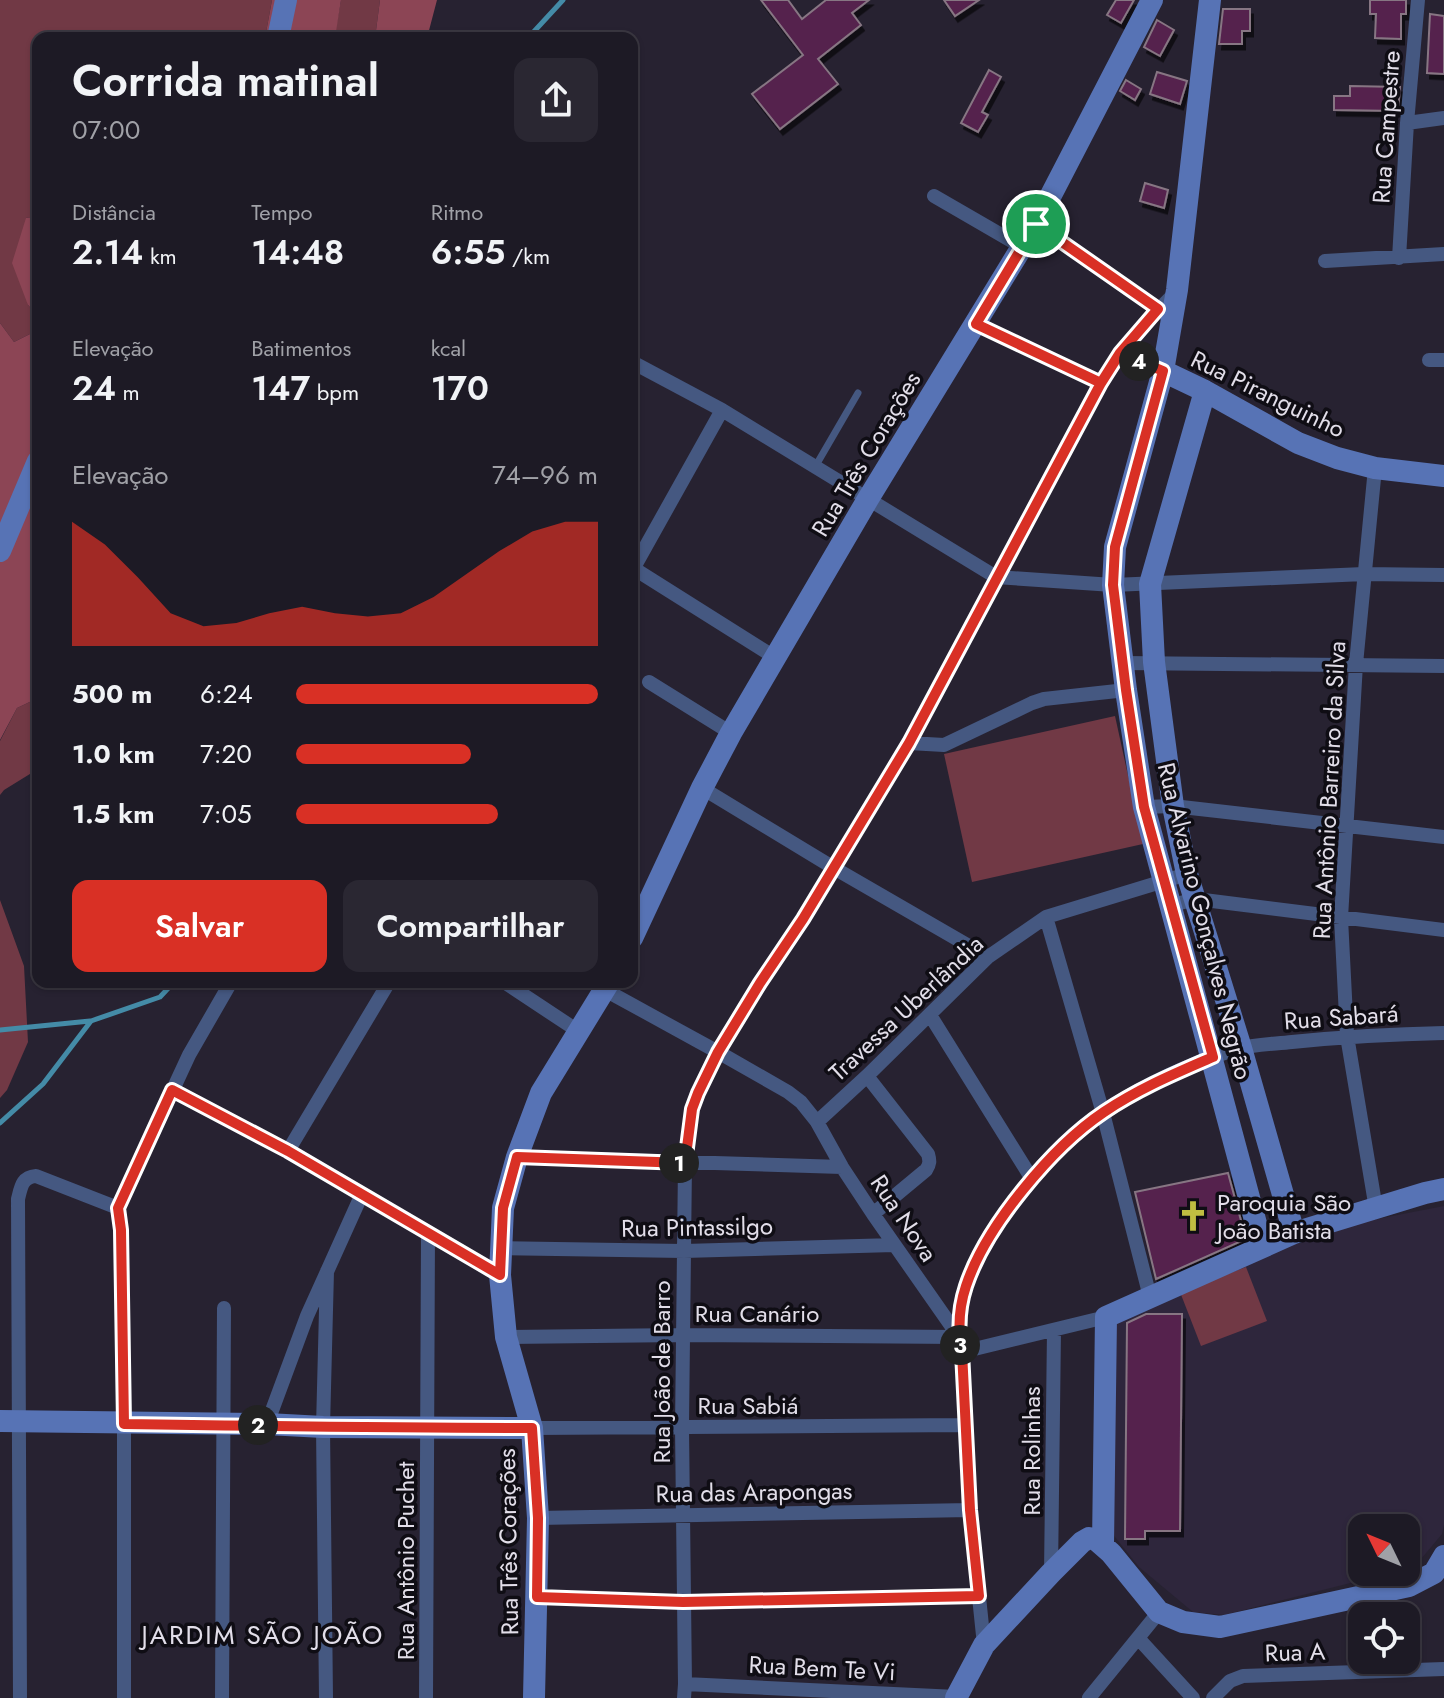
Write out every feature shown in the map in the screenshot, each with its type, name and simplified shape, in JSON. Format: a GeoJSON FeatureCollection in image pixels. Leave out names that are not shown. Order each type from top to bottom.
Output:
{"type":"FeatureCollection","features":[{"type":"Feature","properties":{"kind":"street"},"geometry":{"type":"LineString","coordinates":[[279,32],[286,0]]}},
{"type":"Feature","properties":{"kind":"street","name":"Rua Três Corações"},"geometry":{"type":"LineString","coordinates":[[638,922],[731,733],[868,499],[1036,224],[1152,0]]}},
{"type":"Feature","properties":{"kind":"street","name":"Rua Alvarino Gonçalves Negrão"},"geometry":{"type":"LineString","coordinates":[[1210,0],[1177,290],[1165,314],[1163,371],[1115,547],[1113,585],[1144,807],[1262,1246]]}},
{"type":"Feature","properties":{"kind":"street","name":"Rua Campestre"},"geometry":{"type":"LineString","coordinates":[[1399,258],[1418,0]]}},
{"type":"Feature","properties":{"kind":"street"},"geometry":{"type":"LineString","coordinates":[[1407,123],[1444,118]]}},
{"type":"Feature","properties":{"kind":"street"},"geometry":{"type":"LineString","coordinates":[[934,196],[1022,247]]}},
{"type":"Feature","properties":{"kind":"street"},"geometry":{"type":"LineString","coordinates":[[1036,224],[1165,314]]}},
{"type":"Feature","properties":{"kind":"street"},"geometry":{"type":"LineString","coordinates":[[1325,261],[1444,254]]}},
{"type":"Feature","properties":{"kind":"street","name":"Rua João de Barro"},"geometry":{"type":"LineString","coordinates":[[684,1691],[682,1335],[685,1163],[692,1109],[718,1052],[909,743],[1101,383],[1120,353],[1165,314]]}},
{"type":"Feature","properties":{"kind":"street"},"geometry":{"type":"LineString","coordinates":[[976,324],[1101,383]]}},
{"type":"Feature","properties":{"kind":"street","name":"Rua Piranguinho"},"geometry":{"type":"LineString","coordinates":[[1120,353],[1205,391],[1298,443],[1337,458],[1375,468],[1444,476]]}},
{"type":"Feature","properties":{"kind":"street"},"geometry":{"type":"LineString","coordinates":[[638,365],[722,410],[996,577],[1113,585],[1364,574],[1444,575]]}},
{"type":"Feature","properties":{"kind":"street","name":"Rua Alvarino Gonçalves Negrão"},"geometry":{"type":"LineString","coordinates":[[1205,391],[1150,584],[1154,662],[1173,806],[1187,874],[1294,1233]]}},
{"type":"Feature","properties":{"kind":"street"},"geometry":{"type":"LineString","coordinates":[[638,561],[722,410]]}},
{"type":"Feature","properties":{"kind":"street","name":"Rua Antônio Barreiro da Silva"},"geometry":{"type":"LineString","coordinates":[[1375,468],[1356,664],[1341,918],[1347,1036],[1376,1209]]}},
{"type":"Feature","properties":{"kind":"street"},"geometry":{"type":"LineString","coordinates":[[0,551],[32,475]]}},
{"type":"Feature","properties":{"kind":"street"},"geometry":{"type":"LineString","coordinates":[[638,573],[776,658]]}},
{"type":"Feature","properties":{"kind":"street"},"geometry":{"type":"LineString","coordinates":[[1123,663],[1444,666]]}},
{"type":"Feature","properties":{"kind":"street"},"geometry":{"type":"LineString","coordinates":[[649,682],[731,733]]}},
{"type":"Feature","properties":{"kind":"street"},"geometry":{"type":"LineString","coordinates":[[909,743],[944,745],[1044,699],[1126,690]]}},
{"type":"Feature","properties":{"kind":"street"},"geometry":{"type":"LineString","coordinates":[[702,788],[988,957]]}},
{"type":"Feature","properties":{"kind":"street"},"geometry":{"type":"LineString","coordinates":[[1144,807],[1173,806],[1444,837]]}},
{"type":"Feature","properties":{"kind":"street","name":"Travessa Uberlândia"},"geometry":{"type":"LineString","coordinates":[[817,1122],[988,957],[1046,917],[1187,874]]}},
{"type":"Feature","properties":{"kind":"street"},"geometry":{"type":"LineString","coordinates":[[1172,905],[1196,899],[1444,930]]}},
{"type":"Feature","properties":{"kind":"street"},"geometry":{"type":"LineString","coordinates":[[1046,917],[1103,1113],[1150,1297]]}},
{"type":"Feature","properties":{"kind":"street"},"geometry":{"type":"LineString","coordinates":[[124,1698],[124,1424],[118,1208],[189,1055],[228,988]]}},
{"type":"Feature","properties":{"kind":"street"},"geometry":{"type":"LineString","coordinates":[[288,1151],[385,988]]}},
{"type":"Feature","properties":{"kind":"street"},"geometry":{"type":"LineString","coordinates":[[513,988],[578,1031]]}},
{"type":"Feature","properties":{"kind":"street","name":"Rua Três Corações"},"geometry":{"type":"LineString","coordinates":[[534,1698],[538,1518],[532,1428],[506,1337],[500,1275],[503,1208],[517,1157],[541,1093],[606,988]]}},
{"type":"Feature","properties":{"kind":"street","name":"Rua Nova"},"geometry":{"type":"LineString","coordinates":[[610,988],[801,1102],[817,1122],[873,1214],[959,1337]]}},
{"type":"Feature","properties":{"kind":"street"},"geometry":{"type":"LineString","coordinates":[[930,1015],[1032,1179]]}},
{"type":"Feature","properties":{"kind":"street","name":"Rua Sabará"},"geometry":{"type":"LineString","coordinates":[[959,1337],[966,1286],[1005,1213],[1071,1138],[1103,1113],[1151,1083],[1241,1048],[1347,1036],[1444,1033]]}},
{"type":"Feature","properties":{"kind":"street"},"geometry":{"type":"LineString","coordinates":[[867,1076],[930,1160],[926,1170],[873,1214]]}},
{"type":"Feature","properties":{"kind":"street"},"geometry":{"type":"LineString","coordinates":[[172,1090],[288,1151],[500,1275]]}},
{"type":"Feature","properties":{"kind":"street"},"geometry":{"type":"LineString","coordinates":[[517,1157],[842,1167]]}},
{"type":"Feature","properties":{"kind":"street"},"geometry":{"type":"LineString","coordinates":[[20,1698],[9,1421],[18,1199],[24,1180],[36,1176],[118,1208]]}},
{"type":"Feature","properties":{"kind":"street"},"geometry":{"type":"LineString","coordinates":[[962,1352],[1106,1317],[1294,1233],[1444,1189]]}},
{"type":"Feature","properties":{"kind":"street"},"geometry":{"type":"LineString","coordinates":[[267,1424],[307,1316],[362,1194]]}},
{"type":"Feature","properties":{"kind":"street","name":"Rua Antônio Puchet"},"geometry":{"type":"LineString","coordinates":[[426,1698],[428,1232]]}},
{"type":"Feature","properties":{"kind":"street","name":"Rua Pintassilgo"},"geometry":{"type":"LineString","coordinates":[[500,1248],[684,1251],[894,1245]]}},
{"type":"Feature","properties":{"kind":"street"},"geometry":{"type":"LineString","coordinates":[[326,1698],[323,1427],[327,1271]]}},
{"type":"Feature","properties":{"kind":"street"},"geometry":{"type":"LineString","coordinates":[[222,1698],[224,1308]]}},
{"type":"Feature","properties":{"kind":"street"},"geometry":{"type":"LineString","coordinates":[[1103,1545],[1106,1317]]}},
{"type":"Feature","properties":{"kind":"street","name":"Rua Rolinhas"},"geometry":{"type":"LineString","coordinates":[[1051,1573],[1054,1330]]}},
{"type":"Feature","properties":{"kind":"street","name":"Rua Canário"},"geometry":{"type":"LineString","coordinates":[[506,1337],[959,1337]]}},
{"type":"Feature","properties":{"kind":"street"},"geometry":{"type":"LineString","coordinates":[[959,1337],[970,1510],[984,1645]]}},
{"type":"Feature","properties":{"kind":"street"},"geometry":{"type":"LineString","coordinates":[[9,1421],[532,1428]]}},
{"type":"Feature","properties":{"kind":"street","name":"Rua Sabiá"},"geometry":{"type":"LineString","coordinates":[[532,1428],[964,1425]]}},
{"type":"Feature","properties":{"kind":"street","name":"Rua das Arapongas"},"geometry":{"type":"LineString","coordinates":[[538,1518],[970,1510]]}},
{"type":"Feature","properties":{"kind":"street"},"geometry":{"type":"LineString","coordinates":[[956,1697],[984,1645],[1051,1573],[1089,1538],[1103,1545],[1159,1612],[1183,1622],[1220,1627],[1409,1586],[1441,1569]]}},
{"type":"Feature","properties":{"kind":"street"},"geometry":{"type":"LineString","coordinates":[[537,1597],[683,1602],[979,1596]]}},
{"type":"Feature","properties":{"kind":"street"},"geometry":{"type":"LineString","coordinates":[[1089,1698],[1159,1612]]}},
{"type":"Feature","properties":{"kind":"street"},"geometry":{"type":"LineString","coordinates":[[1138,1638],[1193,1698]]}},
{"type":"Feature","properties":{"kind":"street","name":"Rua A"},"geometry":{"type":"LineString","coordinates":[[1213,1698],[1230,1681],[1243,1676],[1444,1669]]}},
{"type":"Feature","properties":{"kind":"street","name":"Rua Bem Te Vi"},"geometry":{"type":"LineString","coordinates":[[684,1691],[956,1697]]}},
{"type":"Feature","properties":{"kind":"lane"},"geometry":{"type":"LineString","coordinates":[[815,467],[858,393]]}},
{"type":"Feature","properties":{"kind":"shaded area"},"geometry":{"type":"Polygon","coordinates":[[[0,0],[272,0],[266,32],[32,32],[32,217],[26,218],[28,305],[32,309],[32,333],[14,342],[0,323],[0,0]]]}},
{"type":"Feature","properties":{"kind":"shaded area"},"geometry":{"type":"Polygon","coordinates":[[[272,0],[341,0],[336,32],[266,32],[272,0]]]}},
{"type":"Feature","properties":{"kind":"shaded area"},"geometry":{"type":"Polygon","coordinates":[[[341,0],[380,0],[376,32],[335,32],[341,0]]]}},
{"type":"Feature","properties":{"kind":"shaded area"},"geometry":{"type":"Polygon","coordinates":[[[380,0],[437,0],[429,32],[376,32],[380,0]]]}},
{"type":"Feature","properties":{"kind":"shaded area"},"geometry":{"type":"Polygon","coordinates":[[[32,217],[32,309],[12,263],[26,218],[32,217]]]}},
{"type":"Feature","properties":{"kind":"shaded area"},"geometry":{"type":"Polygon","coordinates":[[[0,323],[14,342],[32,333],[32,701],[17,708],[0,740],[0,323]]]}},
{"type":"Feature","properties":{"kind":"shaded area"},"geometry":{"type":"Polygon","coordinates":[[[32,701],[32,773],[0,795],[0,741],[17,708],[32,701]]]}},
{"type":"Feature","properties":{"kind":"shaded area"},"geometry":{"type":"Polygon","coordinates":[[[1115,716],[1143,844],[972,882],[944,754],[1115,716]]]}},
{"type":"Feature","properties":{"kind":"shaded area"},"geometry":{"type":"Polygon","coordinates":[[[0,900],[24,966],[28,1042],[7,1090],[0,1098],[0,900]]]}},
{"type":"Feature","properties":{"kind":"shaded area"},"geometry":{"type":"Polygon","coordinates":[[[1444,1206],[1442,1534],[1420,1560],[1420,1514],[1348,1514],[1348,1584],[1224,1615],[1193,1612],[1139,1567],[1111,1532],[1112,1317],[1291,1242],[1372,1220],[1444,1206]]]}},
{"type":"Feature","properties":{"kind":"shaded area"},"geometry":{"type":"Polygon","coordinates":[[[1246,1267],[1267,1321],[1201,1346],[1180,1292],[1246,1267]]]}},
{"type":"Feature","properties":{"kind":"building"},"geometry":{"type":"Polygon","coordinates":[[[761,0],[788,0],[802,19],[826,0],[869,0],[852,13],[861,25],[818,59],[838,84],[780,129],[752,94],[803,55],[761,0]]]}},
{"type":"Feature","properties":{"kind":"building"},"geometry":{"type":"Polygon","coordinates":[[[944,0],[979,0],[955,16],[944,0]]]}},
{"type":"Feature","properties":{"kind":"building"},"geometry":{"type":"Polygon","coordinates":[[[1116,0],[1134,0],[1121,23],[1107,15],[1116,0]]]}},
{"type":"Feature","properties":{"kind":"building"},"geometry":{"type":"Polygon","coordinates":[[[1370,0],[1406,0],[1406,14],[1401,14],[1401,39],[1375,38],[1376,14],[1370,14],[1370,0]]]}},
{"type":"Feature","properties":{"kind":"building"},"geometry":{"type":"Polygon","coordinates":[[[1223,9],[1250,9],[1250,31],[1242,31],[1242,44],[1219,44],[1223,9]]]}},
{"type":"Feature","properties":{"kind":"building"},"geometry":{"type":"Polygon","coordinates":[[[1430,14],[1444,16],[1444,74],[1427,73],[1430,14]]]}},
{"type":"Feature","properties":{"kind":"building"},"geometry":{"type":"Polygon","coordinates":[[[1157,20],[1174,30],[1160,56],[1144,47],[1157,20]]]}},
{"type":"Feature","properties":{"kind":"building"},"geometry":{"type":"Polygon","coordinates":[[[989,70],[1001,77],[982,112],[988,115],[978,132],[961,123],[989,70]]]}},
{"type":"Feature","properties":{"kind":"building"},"geometry":{"type":"Polygon","coordinates":[[[1157,72],[1187,81],[1180,104],[1150,94],[1157,72]]]}},
{"type":"Feature","properties":{"kind":"building"},"geometry":{"type":"Polygon","coordinates":[[[1126,80],[1141,89],[1135,100],[1120,91],[1126,80]]]}},
{"type":"Feature","properties":{"kind":"building"},"geometry":{"type":"Polygon","coordinates":[[[1350,86],[1400,87],[1398,111],[1334,110],[1334,96],[1350,96],[1350,86]]]}},
{"type":"Feature","properties":{"kind":"building"},"geometry":{"type":"Polygon","coordinates":[[[1145,183],[1168,190],[1164,208],[1140,201],[1145,183]]]}},
{"type":"Feature","properties":{"kind":"building","name":"Paroquia São João Batista"},"geometry":{"type":"Polygon","coordinates":[[[1228,1173],[1246,1239],[1156,1279],[1135,1192],[1228,1173]]]}},
{"type":"Feature","properties":{"kind":"building"},"geometry":{"type":"Polygon","coordinates":[[[1146,1314],[1182,1314],[1180,1531],[1145,1531],[1145,1539],[1125,1539],[1127,1323],[1146,1314]]]}},
{"type":"Feature","properties":{"kind":"waterway"},"geometry":{"type":"LineString","coordinates":[[534,32],[563,0]]}},
{"type":"Feature","properties":{"kind":"waterway"},"geometry":{"type":"LineString","coordinates":[[0,1123],[43,1084],[91,1021],[160,997],[168,988]]}},
{"type":"Feature","properties":{"kind":"waterway"},"geometry":{"type":"LineString","coordinates":[[0,1030],[90,1021]]}},
{"type":"Feature","properties":{"kind":"place","name":"Paroquia São João Batista"},"geometry":{"type":"Point","coordinates":[1193,1216]}},
{"type":"Feature","properties":{"kind":"district","name":"JARDIM SÃO JOÃO"},"geometry":{"type":"Point","coordinates":[263,1635]}},
{"type":"Feature","properties":{"kind":"route"},"geometry":{"type":"LineString","coordinates":[[1036,224],[976,324],[1101,383],[1120,353],[1163,371],[1115,547],[1113,585],[1144,807],[1213,1057],[1151,1083],[1103,1113],[1071,1138],[1005,1213],[966,1286],[959,1337],[979,1596],[683,1602],[537,1597],[538,1518],[532,1428],[124,1424],[118,1208],[172,1090],[288,1151],[500,1275],[503,1208],[517,1157],[685,1163],[692,1109],[718,1052],[909,743],[1101,383],[1120,353],[1158,309],[1036,224]]}}]}
